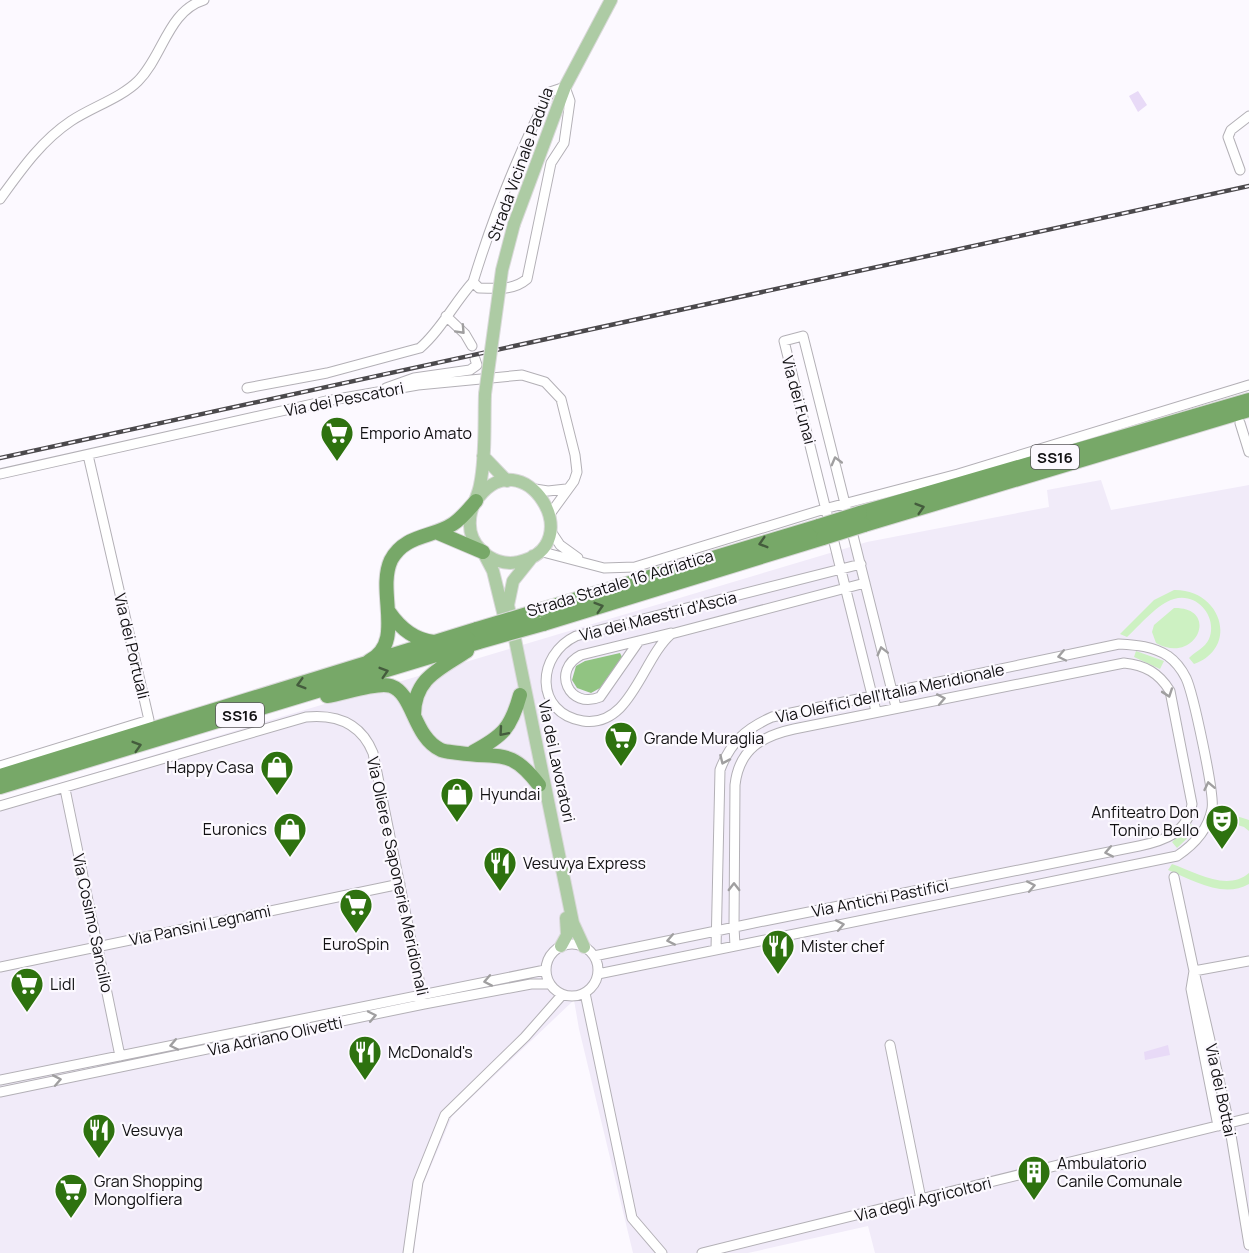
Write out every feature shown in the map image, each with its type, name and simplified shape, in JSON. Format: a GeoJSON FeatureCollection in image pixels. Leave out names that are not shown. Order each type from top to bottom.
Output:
{"type":"FeatureCollection","features":[{"type":"Feature","properties":{"kind":"highway","name":"Strada Statale 16 Adriatica"},"geometry":{"type":"LineString","coordinates":[[0,787],[286,702],[478,636],[1249,400]]}},
{"type":"Feature","properties":{"kind":"highway","name":"Strada Statale 16 Adriatica"},"geometry":{"type":"LineString","coordinates":[[862,519],[1249,410]]}},
{"type":"Feature","properties":{"kind":"highway"},"geometry":{"type":"LineString","coordinates":[[350,670],[375,658],[382,651],[390,625],[385,603],[385,576],[392,558],[406,543],[420,535],[436,532],[454,524],[476,501]]}},
{"type":"Feature","properties":{"kind":"highway"},"geometry":{"type":"LineString","coordinates":[[436,532],[483,552]]}},
{"type":"Feature","properties":{"kind":"highway"},"geometry":{"type":"LineString","coordinates":[[385,603],[396,622],[409,633],[423,641],[436,643]]}},
{"type":"Feature","properties":{"kind":"highway","name":"Strada Statale 16 Adriatica"},"geometry":{"type":"LineString","coordinates":[[0,776],[436,643],[478,636]]}},
{"type":"Feature","properties":{"kind":"highway"},"geometry":{"type":"LineString","coordinates":[[414,720],[414,700],[422,682],[478,636]]}},
{"type":"Feature","properties":{"kind":"highway"},"geometry":{"type":"LineString","coordinates":[[286,702],[343,694],[381,684],[399,691],[419,731],[442,751],[500,754],[526,768],[539,785]]}},
{"type":"Feature","properties":{"kind":"highway"},"geometry":{"type":"LineString","coordinates":[[469,754],[497,740],[510,725],[520,695]]}},
{"type":"Feature","properties":{"kind":"main road","name":"Strada Vicinale Padula"},"geometry":{"type":"LineString","coordinates":[[505,607],[493,571],[474,541],[470,527],[483,456],[485,394],[494,318],[513,224],[565,87],[611,0]]}},
{"type":"Feature","properties":{"kind":"main road"},"geometry":{"type":"LineString","coordinates":[[483,456],[507,481]]}},
{"type":"Feature","properties":{"kind":"main road"},"geometry":{"type":"LineString","coordinates":[[476,501],[491,486],[507,481],[521,483],[535,489],[546,502],[550,514],[550,530],[536,553],[513,581],[505,607]]}},
{"type":"Feature","properties":{"kind":"main road"},"geometry":{"type":"LineString","coordinates":[[483,552],[494,559],[509,562],[536,553]]}},
{"type":"Feature","properties":{"kind":"main road","name":"Via dei Lavoratori"},"geometry":{"type":"LineString","coordinates":[[505,607],[520,695],[571,925]]}},
{"type":"Feature","properties":{"kind":"main road","name":"Via dei Lavoratori"},"geometry":{"type":"LineString","coordinates":[[505,607],[571,925]]}},
{"type":"Feature","properties":{"kind":"main road"},"geometry":{"type":"LineString","coordinates":[[561,946],[571,925]]}},
{"type":"Feature","properties":{"kind":"main road"},"geometry":{"type":"LineString","coordinates":[[571,925],[584,947]]}},
{"type":"Feature","properties":{"kind":"street"},"geometry":{"type":"LineString","coordinates":[[0,199],[22,168],[46,141],[71,121],[138,81],[184,11],[204,0]]}},
{"type":"Feature","properties":{"kind":"street"},"geometry":{"type":"LineString","coordinates":[[247,388],[327,373],[420,348],[430,340],[473,282],[483,247],[526,138],[550,92],[565,87],[570,101],[564,143],[551,163],[527,279],[518,287],[511,288],[479,288],[473,282]]}},
{"type":"Feature","properties":{"kind":"street"},"geometry":{"type":"LineString","coordinates":[[1240,170],[1228,136],[1231,130],[1249,116]]}},
{"type":"Feature","properties":{"kind":"street"},"geometry":{"type":"LineString","coordinates":[[446,316],[465,334],[472,346]]}},
{"type":"Feature","properties":{"kind":"street","name":"Via dei Funai"},"geometry":{"type":"LineString","coordinates":[[876,711],[828,508],[784,341],[794,338],[804,336],[896,707]]}},
{"type":"Feature","properties":{"kind":"street"},"geometry":{"type":"LineString","coordinates":[[375,393],[414,378],[470,370],[477,365],[475,359]]}},
{"type":"Feature","properties":{"kind":"street","name":"Via dei Pescatori"},"geometry":{"type":"LineString","coordinates":[[0,474],[375,393],[522,375],[545,382],[561,399],[575,455],[577,472],[574,480],[550,514]]}},
{"type":"Feature","properties":{"kind":"street"},"geometry":{"type":"LineString","coordinates":[[536,553],[604,568],[635,567],[847,502],[958,474],[1231,395],[1249,385]]}},
{"type":"Feature","properties":{"kind":"street"},"geometry":{"type":"LineString","coordinates":[[1240,423],[1249,452]]}},
{"type":"Feature","properties":{"kind":"street","name":"Via dei Portuali"},"geometry":{"type":"LineString","coordinates":[[0,766],[149,720],[88,455]]}},
{"type":"Feature","properties":{"kind":"street"},"geometry":{"type":"LineString","coordinates":[[535,489],[548,491],[566,489]]}},
{"type":"Feature","properties":{"kind":"street"},"geometry":{"type":"LineString","coordinates":[[550,530],[560,545],[585,563]]}},
{"type":"Feature","properties":{"kind":"street","name":"Via dei Maestri d’Ascia"},"geometry":{"type":"LineString","coordinates":[[861,564],[648,618],[565,642],[549,660],[546,672],[550,697],[557,707],[576,719],[601,719],[613,714],[623,704],[665,639],[676,632],[865,583]]}},
{"type":"Feature","properties":{"kind":"street"},"geometry":{"type":"LineString","coordinates":[[648,618],[657,651]]}},
{"type":"Feature","properties":{"kind":"street"},"geometry":{"type":"LineString","coordinates":[[639,641],[600,697],[586,700],[573,695],[568,690],[565,683],[566,670],[574,658],[639,641],[676,632]]}},
{"type":"Feature","properties":{"kind":"street","name":"Via Oleifici dell'Italia Meridionale"},"geometry":{"type":"LineString","coordinates":[[716,949],[719,784],[726,755],[738,738],[754,725],[772,717],[1119,644]]}},
{"type":"Feature","properties":{"kind":"street","name":"Via Antichi Pastifici"},"geometry":{"type":"LineString","coordinates":[[598,974],[1178,856],[1191,847],[1209,820],[1212,801],[1185,676],[1168,657],[1154,649],[1119,644]]}},
{"type":"Feature","properties":{"kind":"street","name":"Via Oleifici dell'Italia Meridionale"},"geometry":{"type":"LineString","coordinates":[[735,946],[737,771],[744,755],[756,742],[775,733],[1124,663],[1139,664],[1154,672],[1170,691],[1192,804],[1186,822],[1166,840]]}},
{"type":"Feature","properties":{"kind":"street"},"geometry":{"type":"LineString","coordinates":[[811,709],[815,725]]}},
{"type":"Feature","properties":{"kind":"street","name":"Via Oliere e Saponerie Meridionali"},"geometry":{"type":"LineString","coordinates":[[0,806],[65,789],[306,717],[339,718],[363,734],[373,753],[423,999]]}},
{"type":"Feature","properties":{"kind":"street","name":"Via Cosimo Sancilio"},"geometry":{"type":"LineString","coordinates":[[65,789],[120,1056]]}},
{"type":"Feature","properties":{"kind":"street","name":"Via Antichi Pastifici"},"geometry":{"type":"LineString","coordinates":[[594,956],[1166,840]]}},
{"type":"Feature","properties":{"kind":"street","name":"Via dei Bottai"},"geometry":{"type":"LineString","coordinates":[[1174,877],[1228,1123],[1249,1245]]}},
{"type":"Feature","properties":{"kind":"street","name":"Via Pansini Legnami"},"geometry":{"type":"LineString","coordinates":[[0,966],[400,884]]}},
{"type":"Feature","properties":{"kind":"street"},"geometry":{"type":"LineString","coordinates":[[575,944],[584,947],[594,956],[598,974],[595,983],[585,993],[571,997],[562,995],[550,984],[545,970],[550,956],[561,946],[575,944]]}},
{"type":"Feature","properties":{"kind":"street"},"geometry":{"type":"LineString","coordinates":[[1194,971],[1249,961]]}},
{"type":"Feature","properties":{"kind":"street","name":"Via Adriano Olivetti"},"geometry":{"type":"LineString","coordinates":[[0,1092],[545,970]]}},
{"type":"Feature","properties":{"kind":"street","name":"Via dei Bottai"},"geometry":{"type":"LineString","coordinates":[[1194,971],[1191,989],[1218,1126]]}},
{"type":"Feature","properties":{"kind":"street","name":"Via Adriano Olivetti"},"geometry":{"type":"LineString","coordinates":[[0,1080],[423,999],[531,984],[550,984]]}},
{"type":"Feature","properties":{"kind":"street"},"geometry":{"type":"LineString","coordinates":[[585,993],[632,1218],[662,1253]]}},
{"type":"Feature","properties":{"kind":"street"},"geometry":{"type":"LineString","coordinates":[[408,1253],[418,1182],[445,1115],[525,1037],[562,995]]}},
{"type":"Feature","properties":{"kind":"street"},"geometry":{"type":"LineString","coordinates":[[890,1046],[921,1199]]}},
{"type":"Feature","properties":{"kind":"street","name":"Via degli Agricoltori"},"geometry":{"type":"LineString","coordinates":[[702,1253],[1249,1118]]}},
{"type":"Feature","properties":{"kind":"shaded area"},"geometry":{"type":"Polygon","coordinates":[[[1138,91],[1147,105],[1138,112],[1129,96],[1138,91]]]}},
{"type":"Feature","properties":{"kind":"shaded area"},"geometry":{"type":"Polygon","coordinates":[[[1101,480],[1111,510],[1249,485],[1249,1253],[875,1253],[868,1226],[748,1253],[633,1253],[574,1000],[452,1116],[420,1192],[414,1253],[0,1253],[0,801],[867,542],[1049,507],[1047,490],[1101,480]]]}},
{"type":"Feature","properties":{"kind":"shaded area"},"geometry":{"type":"Polygon","coordinates":[[[1168,1045],[1170,1055],[1145,1060],[1144,1052],[1168,1045]]]}},
{"type":"Feature","properties":{"kind":"green space"},"geometry":{"type":"Polygon","coordinates":[[[1174,590],[1190,592],[1203,599],[1213,608],[1219,620],[1220,633],[1217,645],[1208,656],[1194,664],[1189,658],[1209,639],[1211,622],[1204,608],[1190,599],[1174,599],[1168,602],[1155,610],[1127,637],[1120,634],[1154,600],[1174,590]]]}},
{"type":"Feature","properties":{"kind":"green space"},"geometry":{"type":"Polygon","coordinates":[[[1174,608],[1188,610],[1197,616],[1200,625],[1198,634],[1192,642],[1182,647],[1170,648],[1156,643],[1152,632],[1154,625],[1174,608]]]}},
{"type":"Feature","properties":{"kind":"green space"},"geometry":{"type":"Polygon","coordinates":[[[1136,651],[1164,661],[1160,669],[1134,657],[1136,651]]]}},
{"type":"Feature","properties":{"kind":"green space"},"geometry":{"type":"Polygon","coordinates":[[[620,653],[622,657],[600,688],[591,693],[577,688],[572,680],[576,666],[585,661],[620,653]]]}},
{"type":"Feature","properties":{"kind":"green space"},"geometry":{"type":"Polygon","coordinates":[[[1224,812],[1249,820],[1249,831],[1244,827],[1221,820],[1224,812]]]}},
{"type":"Feature","properties":{"kind":"green space"},"geometry":{"type":"Polygon","coordinates":[[[1191,824],[1196,830],[1177,848],[1172,842],[1191,824]]]}},
{"type":"Feature","properties":{"kind":"green space"},"geometry":{"type":"Polygon","coordinates":[[[1172,864],[1221,881],[1231,881],[1249,873],[1249,884],[1229,890],[1219,889],[1168,870],[1172,864]]]}},
{"type":"Feature","properties":{"kind":"railway"},"geometry":{"type":"LineString","coordinates":[[0,458],[1249,186]]}},
{"type":"Feature","properties":{"kind":"place","name":"Emporio Amato"},"geometry":{"type":"Point","coordinates":[337,462]}},
{"type":"Feature","properties":{"kind":"place","name":"Grande Muraglia"},"geometry":{"type":"Point","coordinates":[621,767]}},
{"type":"Feature","properties":{"kind":"place","name":"Happy Casa"},"geometry":{"type":"Point","coordinates":[277,796]}},
{"type":"Feature","properties":{"kind":"place","name":"Hyundai"},"geometry":{"type":"Point","coordinates":[457,823]}},
{"type":"Feature","properties":{"kind":"place","name":"Anfiteatro Don Tonino Bello"},"geometry":{"type":"Point","coordinates":[1222,850]}},
{"type":"Feature","properties":{"kind":"place","name":"Euronics"},"geometry":{"type":"Point","coordinates":[290,858]}},
{"type":"Feature","properties":{"kind":"place","name":"Vesuvya Express"},"geometry":{"type":"Point","coordinates":[500,892]}},
{"type":"Feature","properties":{"kind":"place","name":"EuroSpin"},"geometry":{"type":"Point","coordinates":[356,934]}},
{"type":"Feature","properties":{"kind":"place","name":"Mister chef"},"geometry":{"type":"Point","coordinates":[778,975]}},
{"type":"Feature","properties":{"kind":"place","name":"Lidl"},"geometry":{"type":"Point","coordinates":[27,1013]}},
{"type":"Feature","properties":{"kind":"place","name":"McDonald's"},"geometry":{"type":"Point","coordinates":[365,1081]}},
{"type":"Feature","properties":{"kind":"place","name":"Vesuvya"},"geometry":{"type":"Point","coordinates":[99,1159]}},
{"type":"Feature","properties":{"kind":"place","name":"Ambulatorio Canile Comunale"},"geometry":{"type":"Point","coordinates":[1034,1201]}},
{"type":"Feature","properties":{"kind":"place","name":"Gran Shopping Mongolfiera"},"geometry":{"type":"Point","coordinates":[71,1219]}}]}
